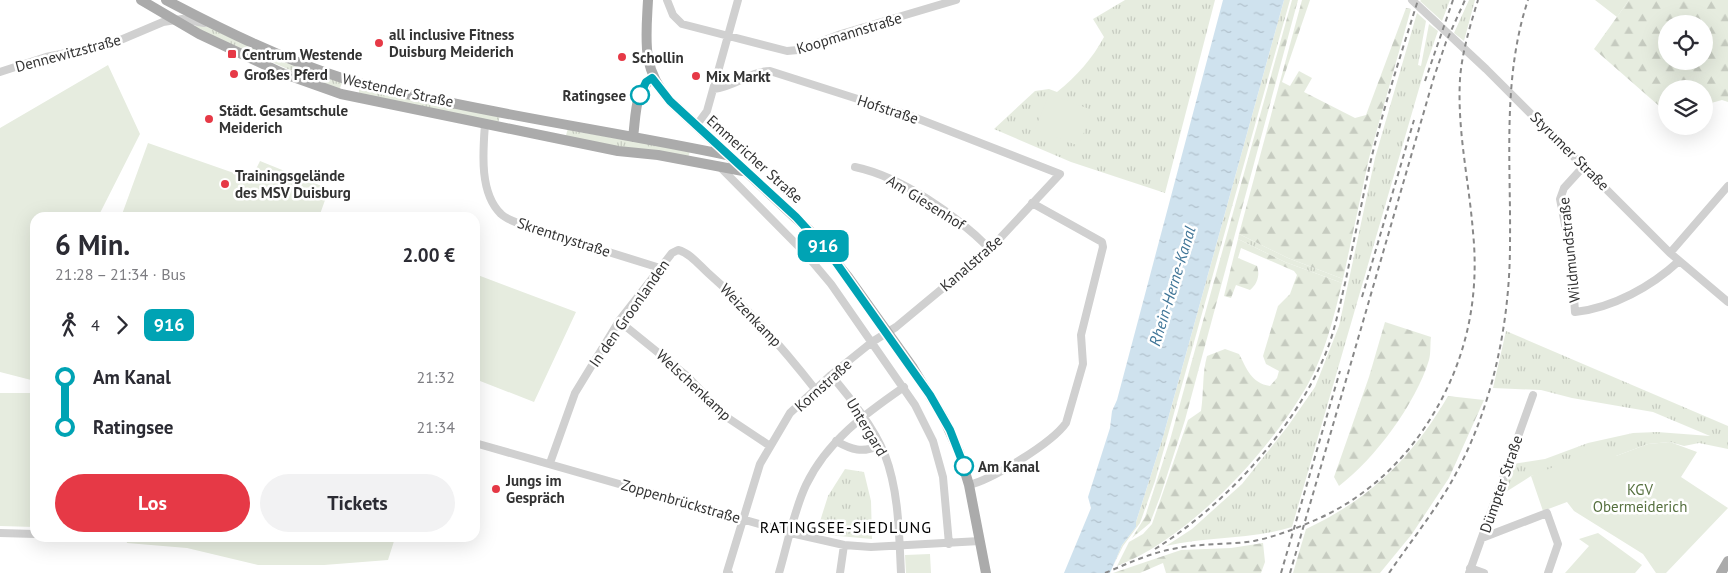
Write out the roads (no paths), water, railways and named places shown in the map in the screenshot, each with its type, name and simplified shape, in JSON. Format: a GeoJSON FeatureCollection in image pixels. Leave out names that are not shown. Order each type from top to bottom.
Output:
{"type":"FeatureCollection","features":[{"type":"Feature","properties":{"kind":"main road","name":"Westender Straße"},"geometry":{"type":"LineString","coordinates":[[141,0],[164,18],[174,20],[199,34],[282,72],[353,97],[618,152],[658,155],[737,171]]}},
{"type":"Feature","properties":{"kind":"main road","name":"Westender Straße"},"geometry":{"type":"LineString","coordinates":[[166,0],[230,32],[315,69],[360,83],[554,124],[633,137],[728,156]]}},
{"type":"Feature","properties":{"kind":"main road","name":"Emmericher Straße"},"geometry":{"type":"LineString","coordinates":[[648,0],[646,44],[652,78],[670,101],[728,156],[737,171],[813,234],[848,277],[930,395],[950,430],[969,485],[986,573]]}},
{"type":"Feature","properties":{"kind":"main road"},"geometry":{"type":"LineString","coordinates":[[633,137],[640,95],[646,82],[652,78]]}},
{"type":"Feature","properties":{"kind":"main road"},"geometry":{"type":"LineString","coordinates":[[353,97],[354,88],[360,83]]}},
{"type":"Feature","properties":{"kind":"main road"},"geometry":{"type":"LineString","coordinates":[[549,137],[556,131],[554,124]]}},
{"type":"Feature","properties":{"kind":"main road"},"geometry":{"type":"LineString","coordinates":[[719,166],[725,164],[728,156]]}},
{"type":"Feature","properties":{"kind":"main road"},"geometry":{"type":"LineString","coordinates":[[1721,573],[1728,561]]}},
{"type":"Feature","properties":{"kind":"street","name":"Koopmannstraße"},"geometry":{"type":"LineString","coordinates":[[667,0],[673,15],[682,24],[793,51],[842,34],[956,0]]}},
{"type":"Feature","properties":{"kind":"street"},"geometry":{"type":"LineString","coordinates":[[696,126],[707,111],[738,0]]}},
{"type":"Feature","properties":{"kind":"street","name":"Styrumer Straße"},"geometry":{"type":"LineString","coordinates":[[1412,0],[1584,166],[1670,254],[1728,302]]}},
{"type":"Feature","properties":{"kind":"street","name":"Dennewitzstraße"},"geometry":{"type":"LineString","coordinates":[[0,72],[46,57],[111,44],[164,18]]}},
{"type":"Feature","properties":{"kind":"street"},"geometry":{"type":"LineString","coordinates":[[174,20],[190,19],[230,32]]}},
{"type":"Feature","properties":{"kind":"street","name":"Hofstraße"},"geometry":{"type":"LineString","coordinates":[[714,89],[725,88],[763,71],[770,71],[911,116],[1060,174]]}},
{"type":"Feature","properties":{"kind":"street","name":"Skrentnystraße"},"geometry":{"type":"LineString","coordinates":[[485,124],[484,161],[489,194],[496,209],[506,218],[525,226],[660,268]]}},
{"type":"Feature","properties":{"kind":"street","name":"Wildmundstraße"},"geometry":{"type":"LineString","coordinates":[[1584,166],[1564,188],[1560,199],[1571,255],[1575,312],[1614,302],[1666,273],[1679,261]]}},
{"type":"Feature","properties":{"kind":"street","name":"Am Giesenhof"},"geometry":{"type":"LineString","coordinates":[[855,167],[876,172],[916,193],[971,230],[990,249]]}},
{"type":"Feature","properties":{"kind":"street","name":"Emmericher Straße"},"geometry":{"type":"LineString","coordinates":[[737,171],[820,271],[904,387],[933,441],[946,492],[949,544]]}},
{"type":"Feature","properties":{"kind":"street","name":"Kanalstraße"},"geometry":{"type":"LineString","coordinates":[[872,342],[990,249],[1060,174]]}},
{"type":"Feature","properties":{"kind":"street"},"geometry":{"type":"LineString","coordinates":[[1670,254],[1728,186]]}},
{"type":"Feature","properties":{"kind":"street"},"geometry":{"type":"LineString","coordinates":[[969,485],[1034,451],[1060,431],[1069,416],[1083,364],[1081,335],[1103,247],[1102,242],[1032,203]]}},
{"type":"Feature","properties":{"kind":"street","name":"In den Groonlanden"},"geometry":{"type":"LineString","coordinates":[[550,463],[574,393],[619,321],[672,253],[678,250]]}},
{"type":"Feature","properties":{"kind":"street","name":"Weizenkamp"},"geometry":{"type":"LineString","coordinates":[[678,250],[690,256],[738,299],[778,341],[815,389]]}},
{"type":"Feature","properties":{"kind":"street","name":"Welschenkamp"},"geometry":{"type":"LineString","coordinates":[[619,321],[688,376],[725,416],[770,446]]}},
{"type":"Feature","properties":{"kind":"street","name":"Kornstraße"},"geometry":{"type":"LineString","coordinates":[[728,573],[760,464],[790,413],[831,375],[872,342]]}},
{"type":"Feature","properties":{"kind":"street","name":"Untergard"},"geometry":{"type":"LineString","coordinates":[[831,375],[862,416],[880,446],[888,464],[896,496],[901,573]]}},
{"type":"Feature","properties":{"kind":"street"},"geometry":{"type":"LineString","coordinates":[[779,573],[805,486],[830,445],[862,416],[904,387]]}},
{"type":"Feature","properties":{"kind":"street","name":"Dümpter Straße"},"geometry":{"type":"LineString","coordinates":[[1470,570],[1533,394]]}},
{"type":"Feature","properties":{"kind":"street"},"geometry":{"type":"LineString","coordinates":[[836,441],[856,451],[866,451],[880,446]]}},
{"type":"Feature","properties":{"kind":"street","name":"Zoppenbrückstraße"},"geometry":{"type":"LineString","coordinates":[[480,444],[791,533],[844,545],[871,547],[980,541]]}},
{"type":"Feature","properties":{"kind":"street"},"geometry":{"type":"LineString","coordinates":[[1482,538],[1547,513],[1558,544],[1548,573]]}},
{"type":"Feature","properties":{"kind":"street"},"geometry":{"type":"LineString","coordinates":[[0,533],[30,534]]}},
{"type":"Feature","properties":{"kind":"street"},"geometry":{"type":"LineString","coordinates":[[840,573],[844,545]]}},
{"type":"Feature","properties":{"kind":"street"},"geometry":{"type":"LineString","coordinates":[[1470,570],[1484,573]]}},
{"type":"Feature","properties":{"kind":"water","name":"Rhein-Herne-Kanal"},"geometry":{"type":"Polygon","coordinates":[[[1223,0],[1284,0],[1163,437],[1136,527],[1122,545],[1110,573],[1064,573],[1091,508],[1088,497],[1110,428],[1112,411],[1117,400],[1223,0]]]}},
{"type":"Feature","properties":{"kind":"railway"},"geometry":{"type":"LineString","coordinates":[[1155,549],[1206,511],[1231,489],[1254,464],[1295,411],[1325,355],[1332,337],[1346,279],[1375,143],[1418,0]]}},
{"type":"Feature","properties":{"kind":"railway"},"geometry":{"type":"LineString","coordinates":[[1425,81],[1453,0]]}},
{"type":"Feature","properties":{"kind":"railway"},"geometry":{"type":"LineString","coordinates":[[1290,573],[1434,77],[1446,42],[1465,0]]}},
{"type":"Feature","properties":{"kind":"railway"},"geometry":{"type":"LineString","coordinates":[[1105,573],[1141,558],[1168,550],[1187,546],[1254,541],[1272,537],[1322,517],[1353,500],[1381,478],[1406,452],[1427,424],[1440,402],[1460,356],[1472,308],[1475,258],[1460,117],[1460,79],[1469,29],[1478,0]]}},
{"type":"Feature","properties":{"kind":"railway"},"geometry":{"type":"LineString","coordinates":[[1389,573],[1442,497],[1464,458],[1487,400],[1495,369],[1502,338],[1509,275],[1511,90],[1514,60],[1528,0]]}},
{"type":"Feature","properties":{"kind":"railway"},"geometry":{"type":"LineString","coordinates":[[1362,297],[1414,120]]}},
{"type":"Feature","properties":{"kind":"railway"},"geometry":{"type":"LineString","coordinates":[[1281,573],[1340,371]]}},
{"type":"Feature","properties":{"kind":"place","name":"all inclusive Fitness Duisburg Meiderich"},"geometry":{"type":"Point","coordinates":[379,43]}},
{"type":"Feature","properties":{"kind":"place","name":"Centrum Westende"},"geometry":{"type":"Point","coordinates":[232,54]}},
{"type":"Feature","properties":{"kind":"place","name":"Schollin"},"geometry":{"type":"Point","coordinates":[622,57]}},
{"type":"Feature","properties":{"kind":"place","name":"Großes Pferd"},"geometry":{"type":"Point","coordinates":[234,74]}},
{"type":"Feature","properties":{"kind":"place","name":"Mix Markt"},"geometry":{"type":"Point","coordinates":[696,76]}},
{"type":"Feature","properties":{"kind":"place","name":"Ratingsee"},"geometry":{"type":"Point","coordinates":[640,95]}},
{"type":"Feature","properties":{"kind":"place","name":"Städt. Gesamtschule Meiderich"},"geometry":{"type":"Point","coordinates":[209,119]}},
{"type":"Feature","properties":{"kind":"place","name":"Trainingsgelände des MSV Duisburg"},"geometry":{"type":"Point","coordinates":[225,184]}},
{"type":"Feature","properties":{"kind":"place","name":"Am Kanal"},"geometry":{"type":"Point","coordinates":[964,466]}},
{"type":"Feature","properties":{"kind":"place","name":"Jungs im Gespräch"},"geometry":{"type":"Point","coordinates":[496,489]}},
{"type":"Feature","properties":{"kind":"district","name":"RATINGSEE-SIEDLUNG"},"geometry":{"type":"Point","coordinates":[846,527]}},
{"type":"Feature","properties":{"kind":"park label","name":"KGV Obermeiderich"},"geometry":{"type":"Point","coordinates":[1640,498]}}]}
